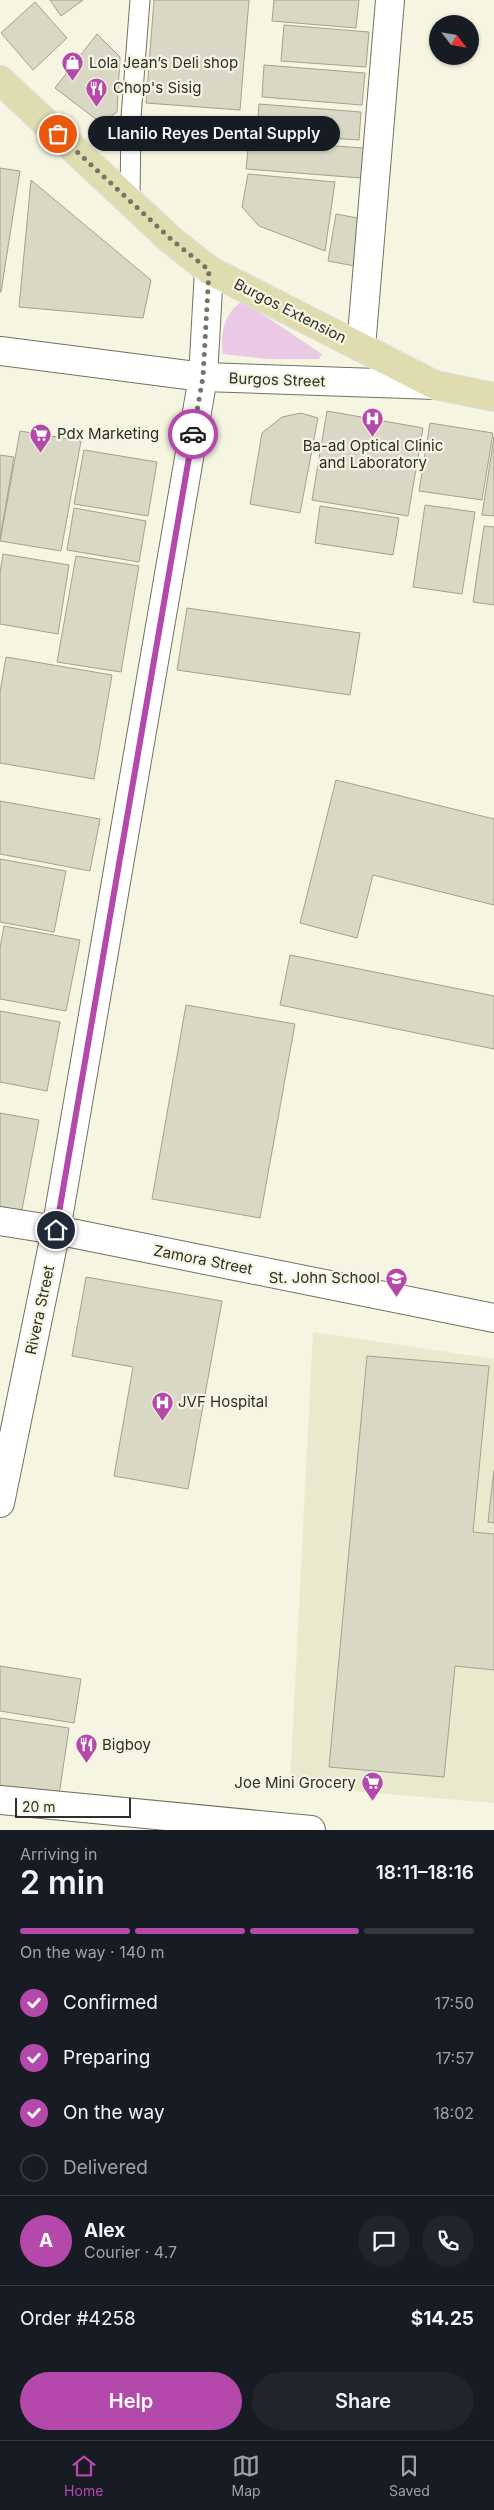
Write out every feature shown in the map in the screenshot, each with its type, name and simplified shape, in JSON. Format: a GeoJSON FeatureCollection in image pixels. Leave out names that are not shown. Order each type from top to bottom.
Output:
{"type":"FeatureCollection","features":[{"type":"Feature","properties":{"kind":"main road","name":"Burgos Extension"},"geometry":{"type":"LineString","coordinates":[[0,80],[172,240],[209,270],[435,385]]}},
{"type":"Feature","properties":{"kind":"main road","name":"Burgos Street"},"geometry":{"type":"LineString","coordinates":[[435,385],[494,397]]}},
{"type":"Feature","properties":{"kind":"street"},"geometry":{"type":"LineString","coordinates":[[361,347],[390,0]]}},
{"type":"Feature","properties":{"kind":"street","name":"Rivera Street"},"geometry":{"type":"LineString","coordinates":[[0,1503],[56,1230],[203,377],[209,270]]}},
{"type":"Feature","properties":{"kind":"street","name":"Burgos Street"},"geometry":{"type":"LineString","coordinates":[[0,350],[203,377],[435,385]]}},
{"type":"Feature","properties":{"kind":"street","name":"Zamora Street"},"geometry":{"type":"LineString","coordinates":[[0,1221],[56,1230],[494,1318]]}},
{"type":"Feature","properties":{"kind":"street"},"geometry":{"type":"LineString","coordinates":[[0,1800],[311,1830]]}},
{"type":"Feature","properties":{"kind":"lane"},"geometry":{"type":"LineString","coordinates":[[130,201],[131,117],[140,0]]}},
{"type":"Feature","properties":{"kind":"shaded area"},"geometry":{"type":"Polygon","coordinates":[[[243,301],[322,354],[319,359],[268,359],[223,354],[222,339],[225,324],[231,311],[243,301]]]}},
{"type":"Feature","properties":{"kind":"shaded area"},"geometry":{"type":"Polygon","coordinates":[[[313,1332],[494,1359],[494,1803],[290,1786],[313,1332]]]}},
{"type":"Feature","properties":{"kind":"building"},"geometry":{"type":"Polygon","coordinates":[[[50,0],[83,0],[61,16],[50,0]]]}},
{"type":"Feature","properties":{"kind":"building"},"geometry":{"type":"Polygon","coordinates":[[[154,0],[249,0],[240,110],[146,103],[154,0]]]}},
{"type":"Feature","properties":{"kind":"building"},"geometry":{"type":"Polygon","coordinates":[[[274,0],[359,0],[356,28],[272,21],[274,0]]]}},
{"type":"Feature","properties":{"kind":"building"},"geometry":{"type":"Polygon","coordinates":[[[35,2],[67,38],[33,70],[1,33],[35,2]]]}},
{"type":"Feature","properties":{"kind":"building"},"geometry":{"type":"Polygon","coordinates":[[[284,25],[369,32],[366,67],[281,61],[284,25]]]}},
{"type":"Feature","properties":{"kind":"building"},"geometry":{"type":"Polygon","coordinates":[[[97,34],[120,57],[117,112],[101,123],[55,88],[97,34]]]}},
{"type":"Feature","properties":{"kind":"building"},"geometry":{"type":"Polygon","coordinates":[[[264,65],[365,73],[362,105],[262,97],[264,65]]]}},
{"type":"Feature","properties":{"kind":"building"},"geometry":{"type":"Polygon","coordinates":[[[259,104],[361,112],[359,140],[257,133],[259,104]]]}},
{"type":"Feature","properties":{"kind":"building"},"geometry":{"type":"Polygon","coordinates":[[[249,140],[364,148],[361,178],[246,169],[249,140]]]}},
{"type":"Feature","properties":{"kind":"building"},"geometry":{"type":"Polygon","coordinates":[[[0,168],[20,171],[1,292],[0,292],[0,168]]]}},
{"type":"Feature","properties":{"kind":"building"},"geometry":{"type":"Polygon","coordinates":[[[248,174],[335,182],[325,251],[259,226],[242,207],[248,174]]]}},
{"type":"Feature","properties":{"kind":"building"},"geometry":{"type":"Polygon","coordinates":[[[31,180],[151,280],[143,318],[19,307],[31,180]]]}},
{"type":"Feature","properties":{"kind":"building"},"geometry":{"type":"Polygon","coordinates":[[[336,214],[363,219],[355,266],[328,261],[336,214]]]}},
{"type":"Feature","properties":{"kind":"building"},"geometry":{"type":"Polygon","coordinates":[[[327,411],[423,428],[408,516],[312,500],[327,411]]]}},
{"type":"Feature","properties":{"kind":"building"},"geometry":{"type":"Polygon","coordinates":[[[301,413],[318,418],[300,513],[250,504],[262,433],[282,417],[301,413]]]}},
{"type":"Feature","properties":{"kind":"building"},"geometry":{"type":"Polygon","coordinates":[[[430,423],[493,433],[482,500],[419,491],[430,423]]]}},
{"type":"Feature","properties":{"kind":"building"},"geometry":{"type":"Polygon","coordinates":[[[20,431],[81,441],[61,551],[0,541],[20,431]]]}},
{"type":"Feature","properties":{"kind":"building"},"geometry":{"type":"Polygon","coordinates":[[[494,437],[494,516],[482,515],[494,437]]]}},
{"type":"Feature","properties":{"kind":"building"},"geometry":{"type":"Polygon","coordinates":[[[84,450],[157,462],[148,516],[74,504],[84,450]]]}},
{"type":"Feature","properties":{"kind":"building"},"geometry":{"type":"Polygon","coordinates":[[[0,455],[14,457],[0,539],[0,455]]]}},
{"type":"Feature","properties":{"kind":"building"},"geometry":{"type":"Polygon","coordinates":[[[425,505],[475,512],[462,594],[413,587],[425,505]]]}},
{"type":"Feature","properties":{"kind":"building"},"geometry":{"type":"Polygon","coordinates":[[[320,506],[399,518],[393,555],[315,543],[320,506]]]}},
{"type":"Feature","properties":{"kind":"building"},"geometry":{"type":"Polygon","coordinates":[[[74,508],[146,521],[139,562],[67,550],[74,508]]]}},
{"type":"Feature","properties":{"kind":"building"},"geometry":{"type":"Polygon","coordinates":[[[484,526],[494,527],[494,605],[473,602],[484,526]]]}},
{"type":"Feature","properties":{"kind":"building"},"geometry":{"type":"Polygon","coordinates":[[[3,554],[69,565],[58,634],[0,624],[0,573],[3,554]]]}},
{"type":"Feature","properties":{"kind":"building"},"geometry":{"type":"Polygon","coordinates":[[[76,556],[139,566],[121,672],[57,662],[76,556]]]}},
{"type":"Feature","properties":{"kind":"building"},"geometry":{"type":"Polygon","coordinates":[[[187,608],[360,633],[350,695],[177,670],[187,608]]]}},
{"type":"Feature","properties":{"kind":"building"},"geometry":{"type":"Polygon","coordinates":[[[6,657],[112,675],[94,779],[0,763],[0,692],[6,657]]]}},
{"type":"Feature","properties":{"kind":"building"},"geometry":{"type":"Polygon","coordinates":[[[336,780],[494,819],[494,905],[373,875],[357,938],[300,923],[336,780]]]}},
{"type":"Feature","properties":{"kind":"building"},"geometry":{"type":"Polygon","coordinates":[[[0,801],[100,819],[90,871],[0,854],[0,801]]]}},
{"type":"Feature","properties":{"kind":"building"},"geometry":{"type":"Polygon","coordinates":[[[0,859],[66,871],[54,932],[0,922],[0,859]]]}},
{"type":"Feature","properties":{"kind":"building"},"geometry":{"type":"Polygon","coordinates":[[[4,926],[80,940],[66,1011],[0,999],[0,948],[4,926]]]}},
{"type":"Feature","properties":{"kind":"building"},"geometry":{"type":"Polygon","coordinates":[[[290,955],[494,996],[494,1049],[280,1005],[290,955]]]}},
{"type":"Feature","properties":{"kind":"building"},"geometry":{"type":"Polygon","coordinates":[[[186,1005],[295,1024],[260,1218],[152,1199],[186,1005]]]}},
{"type":"Feature","properties":{"kind":"building"},"geometry":{"type":"Polygon","coordinates":[[[0,1011],[60,1022],[47,1091],[0,1082],[0,1011]]]}},
{"type":"Feature","properties":{"kind":"building"},"geometry":{"type":"Polygon","coordinates":[[[0,1113],[39,1120],[21,1215],[0,1212],[0,1113]]]}},
{"type":"Feature","properties":{"kind":"building","name":"JVF Hospital"},"geometry":{"type":"Polygon","coordinates":[[[86,1277],[222,1301],[188,1489],[114,1476],[133,1367],[72,1356],[86,1277]]]}},
{"type":"Feature","properties":{"kind":"building"},"geometry":{"type":"Polygon","coordinates":[[[367,1356],[489,1366],[473,1532],[494,1534],[494,1670],[455,1666],[444,1777],[329,1767],[367,1356]]]}},
{"type":"Feature","properties":{"kind":"building"},"geometry":{"type":"Polygon","coordinates":[[[494,1470],[494,1523],[488,1522],[494,1470]]]}},
{"type":"Feature","properties":{"kind":"building"},"geometry":{"type":"Polygon","coordinates":[[[0,1666],[81,1679],[74,1723],[0,1711],[0,1666]]]}},
{"type":"Feature","properties":{"kind":"building"},"geometry":{"type":"Polygon","coordinates":[[[0,1718],[69,1728],[59,1795],[0,1786],[0,1718]]]}},
{"type":"Feature","properties":{"kind":"way so far"},"geometry":{"type":"LineString","coordinates":[[58,134],[172,240],[209,270],[203,377],[193,434]]}},
{"type":"Feature","properties":{"kind":"place","name":"Lola Jean’s Deli shop"},"geometry":{"type":"Point","coordinates":[73,82]}},
{"type":"Feature","properties":{"kind":"place","name":"Chop's Sisig"},"geometry":{"type":"Point","coordinates":[97,107]}},
{"type":"Feature","properties":{"kind":"place","name":"Llanilo Reyes Dental Supply"},"geometry":{"type":"Point","coordinates":[58,134]}},
{"type":"Feature","properties":{"kind":"place","name":"Ba-ad Optical Clinic and Laboratory"},"geometry":{"type":"Point","coordinates":[373,437]}},
{"type":"Feature","properties":{"kind":"place","name":"Pdx Marketing"},"geometry":{"type":"Point","coordinates":[41,453]}},
{"type":"Feature","properties":{"kind":"place","name":"St. John School"},"geometry":{"type":"Point","coordinates":[396,1297]}},
{"type":"Feature","properties":{"kind":"place","name":"JVF Hospital"},"geometry":{"type":"Point","coordinates":[162,1421]}},
{"type":"Feature","properties":{"kind":"place","name":"Bigboy"},"geometry":{"type":"Point","coordinates":[86,1764]}},
{"type":"Feature","properties":{"kind":"place","name":"Joe Mini Grocery"},"geometry":{"type":"Point","coordinates":[372,1802]}},
{"type":"Feature","properties":{"kind":"route"},"geometry":{"type":"LineString","coordinates":[[56,1230],[193,434]]}}]}
